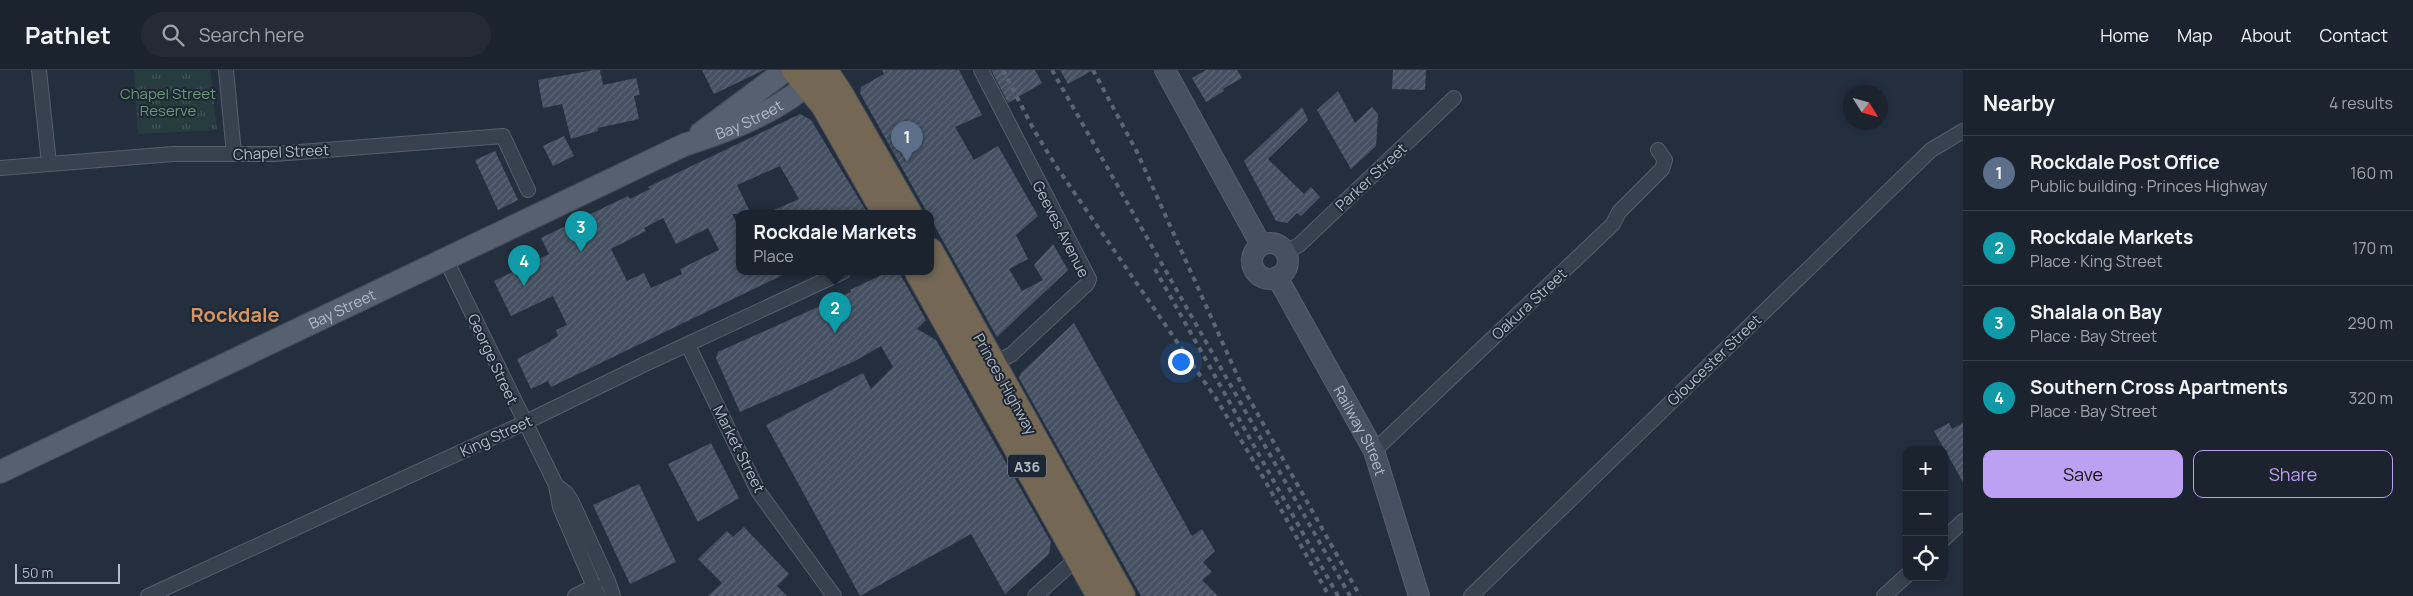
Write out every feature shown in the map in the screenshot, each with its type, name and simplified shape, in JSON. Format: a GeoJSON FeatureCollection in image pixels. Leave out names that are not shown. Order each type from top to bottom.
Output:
{"type":"FeatureCollection","features":[{"type":"Feature","properties":{"kind":"highway"},"geometry":{"type":"LineString","coordinates":[[816,73],[824,105],[884,210]]}},
{"type":"Feature","properties":{"kind":"highway"},"geometry":{"type":"LineString","coordinates":[[816,73],[906,210]]}},
{"type":"Feature","properties":{"kind":"highway","name":"Princes Highway"},"geometry":{"type":"LineString","coordinates":[[934,260],[985,370],[1086,552],[1122,596]]}},
{"type":"Feature","properties":{"kind":"highway","name":"Princes Highway"},"geometry":{"type":"LineString","coordinates":[[920,275],[985,370]]}},
{"type":"Feature","properties":{"kind":"highway","name":"Princes Highway"},"geometry":{"type":"LineString","coordinates":[[1086,552],[1100,596]]}},
{"type":"Feature","properties":{"kind":"main road","name":"Bay Street"},"geometry":{"type":"LineString","coordinates":[[684,145],[786,70]]}},
{"type":"Feature","properties":{"kind":"main road","name":"Bay Street"},"geometry":{"type":"LineString","coordinates":[[0,472],[684,145],[727,131],[764,114],[816,73]]}},
{"type":"Feature","properties":{"kind":"street"},"geometry":{"type":"LineString","coordinates":[[39,70],[49,163]]}},
{"type":"Feature","properties":{"kind":"street"},"geometry":{"type":"LineString","coordinates":[[226,70],[234,154]]}},
{"type":"Feature","properties":{"kind":"street","name":"Geeves Avenue"},"geometry":{"type":"LineString","coordinates":[[981,70],[1089,279],[1085,286],[1012,354],[985,370]]}},
{"type":"Feature","properties":{"kind":"street"},"geometry":{"type":"LineString","coordinates":[[1165,70],[1261,245]]}},
{"type":"Feature","properties":{"kind":"street","name":"Parker Street"},"geometry":{"type":"LineString","coordinates":[[1286,252],[1299,245],[1454,98]]}},
{"type":"Feature","properties":{"kind":"street","name":"Gloucester Street"},"geometry":{"type":"LineString","coordinates":[[1471,596],[1931,150],[1963,131]]}},
{"type":"Feature","properties":{"kind":"street","name":"Chapel Street"},"geometry":{"type":"LineString","coordinates":[[0,168],[173,154],[234,154],[358,148],[503,136],[528,190]]}},
{"type":"Feature","properties":{"kind":"street","name":"Oakura Street"},"geometry":{"type":"LineString","coordinates":[[1374,451],[1613,224],[1619,212],[1662,169],[1664,160],[1658,150]]}},
{"type":"Feature","properties":{"kind":"street"},"geometry":{"type":"LineString","coordinates":[[1267,243],[1278,244],[1286,252],[1288,258],[1286,269],[1277,277],[1265,278],[1253,266],[1253,254],[1261,245],[1267,243]]}},
{"type":"Feature","properties":{"kind":"street","name":"George Street"},"geometry":{"type":"LineString","coordinates":[[446,258],[556,486],[560,507],[597,591]]}},
{"type":"Feature","properties":{"kind":"street","name":"King Street"},"geometry":{"type":"LineString","coordinates":[[148,596],[524,423],[645,364],[837,275]]}},
{"type":"Feature","properties":{"kind":"street","name":"Railway Street"},"geometry":{"type":"LineString","coordinates":[[1277,277],[1374,451],[1419,596]]}},
{"type":"Feature","properties":{"kind":"street","name":"Market Street"},"geometry":{"type":"LineString","coordinates":[[688,345],[758,491],[834,596]]}},
{"type":"Feature","properties":{"kind":"street","name":"George Street"},"geometry":{"type":"LineString","coordinates":[[556,486],[567,494],[572,502],[613,596]]}},
{"type":"Feature","properties":{"kind":"street"},"geometry":{"type":"LineString","coordinates":[[1947,536],[1963,521]]}},
{"type":"Feature","properties":{"kind":"street"},"geometry":{"type":"LineString","coordinates":[[1035,596],[1086,552]]}},
{"type":"Feature","properties":{"kind":"street"},"geometry":{"type":"LineString","coordinates":[[1884,596],[1903,579]]}},
{"type":"Feature","properties":{"kind":"street"},"geometry":{"type":"LineString","coordinates":[[575,596],[597,591]]}},
{"type":"Feature","properties":{"kind":"green space","name":"Chapel Street Reserve"},"geometry":{"type":"Polygon","coordinates":[[[134,70],[210,70],[217,130],[138,134],[134,70]]]}},
{"type":"Feature","properties":{"kind":"building"},"geometry":{"type":"Polygon","coordinates":[[[600,70],[603,85],[636,78],[640,95],[634,96],[639,119],[598,128],[598,131],[571,139],[562,104],[543,108],[538,80],[600,70]]]}},
{"type":"Feature","properties":{"kind":"building"},"geometry":{"type":"Polygon","coordinates":[[[702,70],[764,70],[714,94],[702,70]]]}},
{"type":"Feature","properties":{"kind":"building"},"geometry":{"type":"Polygon","coordinates":[[[882,70],[959,70],[982,115],[955,127],[974,160],[998,146],[1038,216],[1016,235],[1028,259],[1009,269],[1022,291],[1043,280],[1034,265],[1053,244],[1068,270],[997,337],[934,225],[934,210],[926,210],[860,93],[861,87],[884,74],[882,70]]]}},
{"type":"Feature","properties":{"kind":"building"},"geometry":{"type":"Polygon","coordinates":[[[991,70],[1035,70],[1042,83],[1008,103],[991,70]]]}},
{"type":"Feature","properties":{"kind":"building"},"geometry":{"type":"Polygon","coordinates":[[[1060,70],[1093,70],[1068,84],[1060,70]]]}},
{"type":"Feature","properties":{"kind":"building"},"geometry":{"type":"Polygon","coordinates":[[[1206,70],[1237,70],[1242,78],[1206,102],[1192,78],[1206,70]]]}},
{"type":"Feature","properties":{"kind":"building"},"geometry":{"type":"Polygon","coordinates":[[[1393,70],[1426,70],[1425,90],[1392,89],[1393,70]]]}},
{"type":"Feature","properties":{"kind":"building"},"geometry":{"type":"Polygon","coordinates":[[[1338,91],[1355,123],[1372,107],[1378,114],[1376,146],[1351,169],[1317,110],[1338,91]]]}},
{"type":"Feature","properties":{"kind":"building"},"geometry":{"type":"Polygon","coordinates":[[[1302,107],[1308,120],[1268,159],[1304,194],[1311,187],[1320,197],[1301,216],[1297,213],[1287,223],[1276,221],[1244,161],[1302,107]]]}},
{"type":"Feature","properties":{"kind":"building"},"geometry":{"type":"Polygon","coordinates":[[[800,114],[811,120],[866,210],[774,210],[799,199],[780,166],[737,185],[749,210],[736,210],[736,214],[732,214],[736,222],[736,275],[783,275],[551,387],[548,381],[531,389],[517,359],[551,341],[558,336],[556,330],[567,325],[553,296],[511,316],[494,281],[549,254],[541,238],[628,196],[630,199],[650,189],[648,187],[800,114]],[[663,218],[644,228],[646,231],[611,249],[627,281],[644,273],[651,288],[682,274],[680,269],[719,250],[708,228],[676,244],[663,218]]]}},
{"type":"Feature","properties":{"kind":"building"},"geometry":{"type":"Polygon","coordinates":[[[564,136],[574,156],[553,166],[543,146],[564,136]]]}},
{"type":"Feature","properties":{"kind":"building"},"geometry":{"type":"Polygon","coordinates":[[[495,151],[518,200],[498,210],[475,160],[495,151]]]}},
{"type":"Feature","properties":{"kind":"building"},"geometry":{"type":"Polygon","coordinates":[[[882,275],[900,275],[926,320],[917,329],[936,340],[1051,542],[1049,554],[1005,594],[971,534],[860,596],[766,425],[863,373],[871,389],[893,367],[881,346],[855,361],[740,412],[716,358],[718,352],[851,292],[850,290],[882,275]]]}},
{"type":"Feature","properties":{"kind":"building"},"geometry":{"type":"Polygon","coordinates":[[[1074,323],[1192,536],[1202,529],[1215,551],[1203,562],[1212,572],[1202,580],[1218,596],[1141,596],[1019,378],[1021,373],[1074,323]]]}},
{"type":"Feature","properties":{"kind":"building"},"geometry":{"type":"Polygon","coordinates":[[[1949,423],[1952,429],[1963,423],[1963,482],[1948,456],[1948,446],[1943,446],[1934,431],[1949,423]]]}},
{"type":"Feature","properties":{"kind":"building"},"geometry":{"type":"Polygon","coordinates":[[[711,443],[739,498],[698,522],[668,464],[711,443]]]}},
{"type":"Feature","properties":{"kind":"building"},"geometry":{"type":"Polygon","coordinates":[[[639,484],[676,562],[630,584],[593,505],[639,484]]]}},
{"type":"Feature","properties":{"kind":"building"},"geometry":{"type":"Polygon","coordinates":[[[744,527],[789,574],[777,586],[787,596],[708,596],[722,583],[698,559],[727,531],[733,537],[744,527]]]}},
{"type":"Feature","properties":{"kind":"railway"},"geometry":{"type":"LineString","coordinates":[[1003,70],[1034,130],[1056,166],[1217,400],[1263,477],[1329,596]]}},
{"type":"Feature","properties":{"kind":"railway"},"geometry":{"type":"LineString","coordinates":[[1052,70],[1350,596]]}},
{"type":"Feature","properties":{"kind":"railway"},"geometry":{"type":"LineString","coordinates":[[1093,70],[1137,152],[1242,386],[1360,596]]}},
{"type":"Feature","properties":{"kind":"railway"},"geometry":{"type":"LineString","coordinates":[[1155,269],[1338,596]]}},
{"type":"Feature","properties":{"kind":"place","name":"Rockdale Post Office"},"geometry":{"type":"Point","coordinates":[907,162]}},
{"type":"Feature","properties":{"kind":"place","name":"Shalala on Bay"},"geometry":{"type":"Point","coordinates":[581,252]}},
{"type":"Feature","properties":{"kind":"place","name":"Southern Cross Apartments"},"geometry":{"type":"Point","coordinates":[524,286]}},
{"type":"Feature","properties":{"kind":"place","name":"Rockdale Markets"},"geometry":{"type":"Point","coordinates":[835,333]}},
{"type":"Feature","properties":{"kind":"district","name":"Rockdale"},"geometry":{"type":"Point","coordinates":[235,314]}}]}
